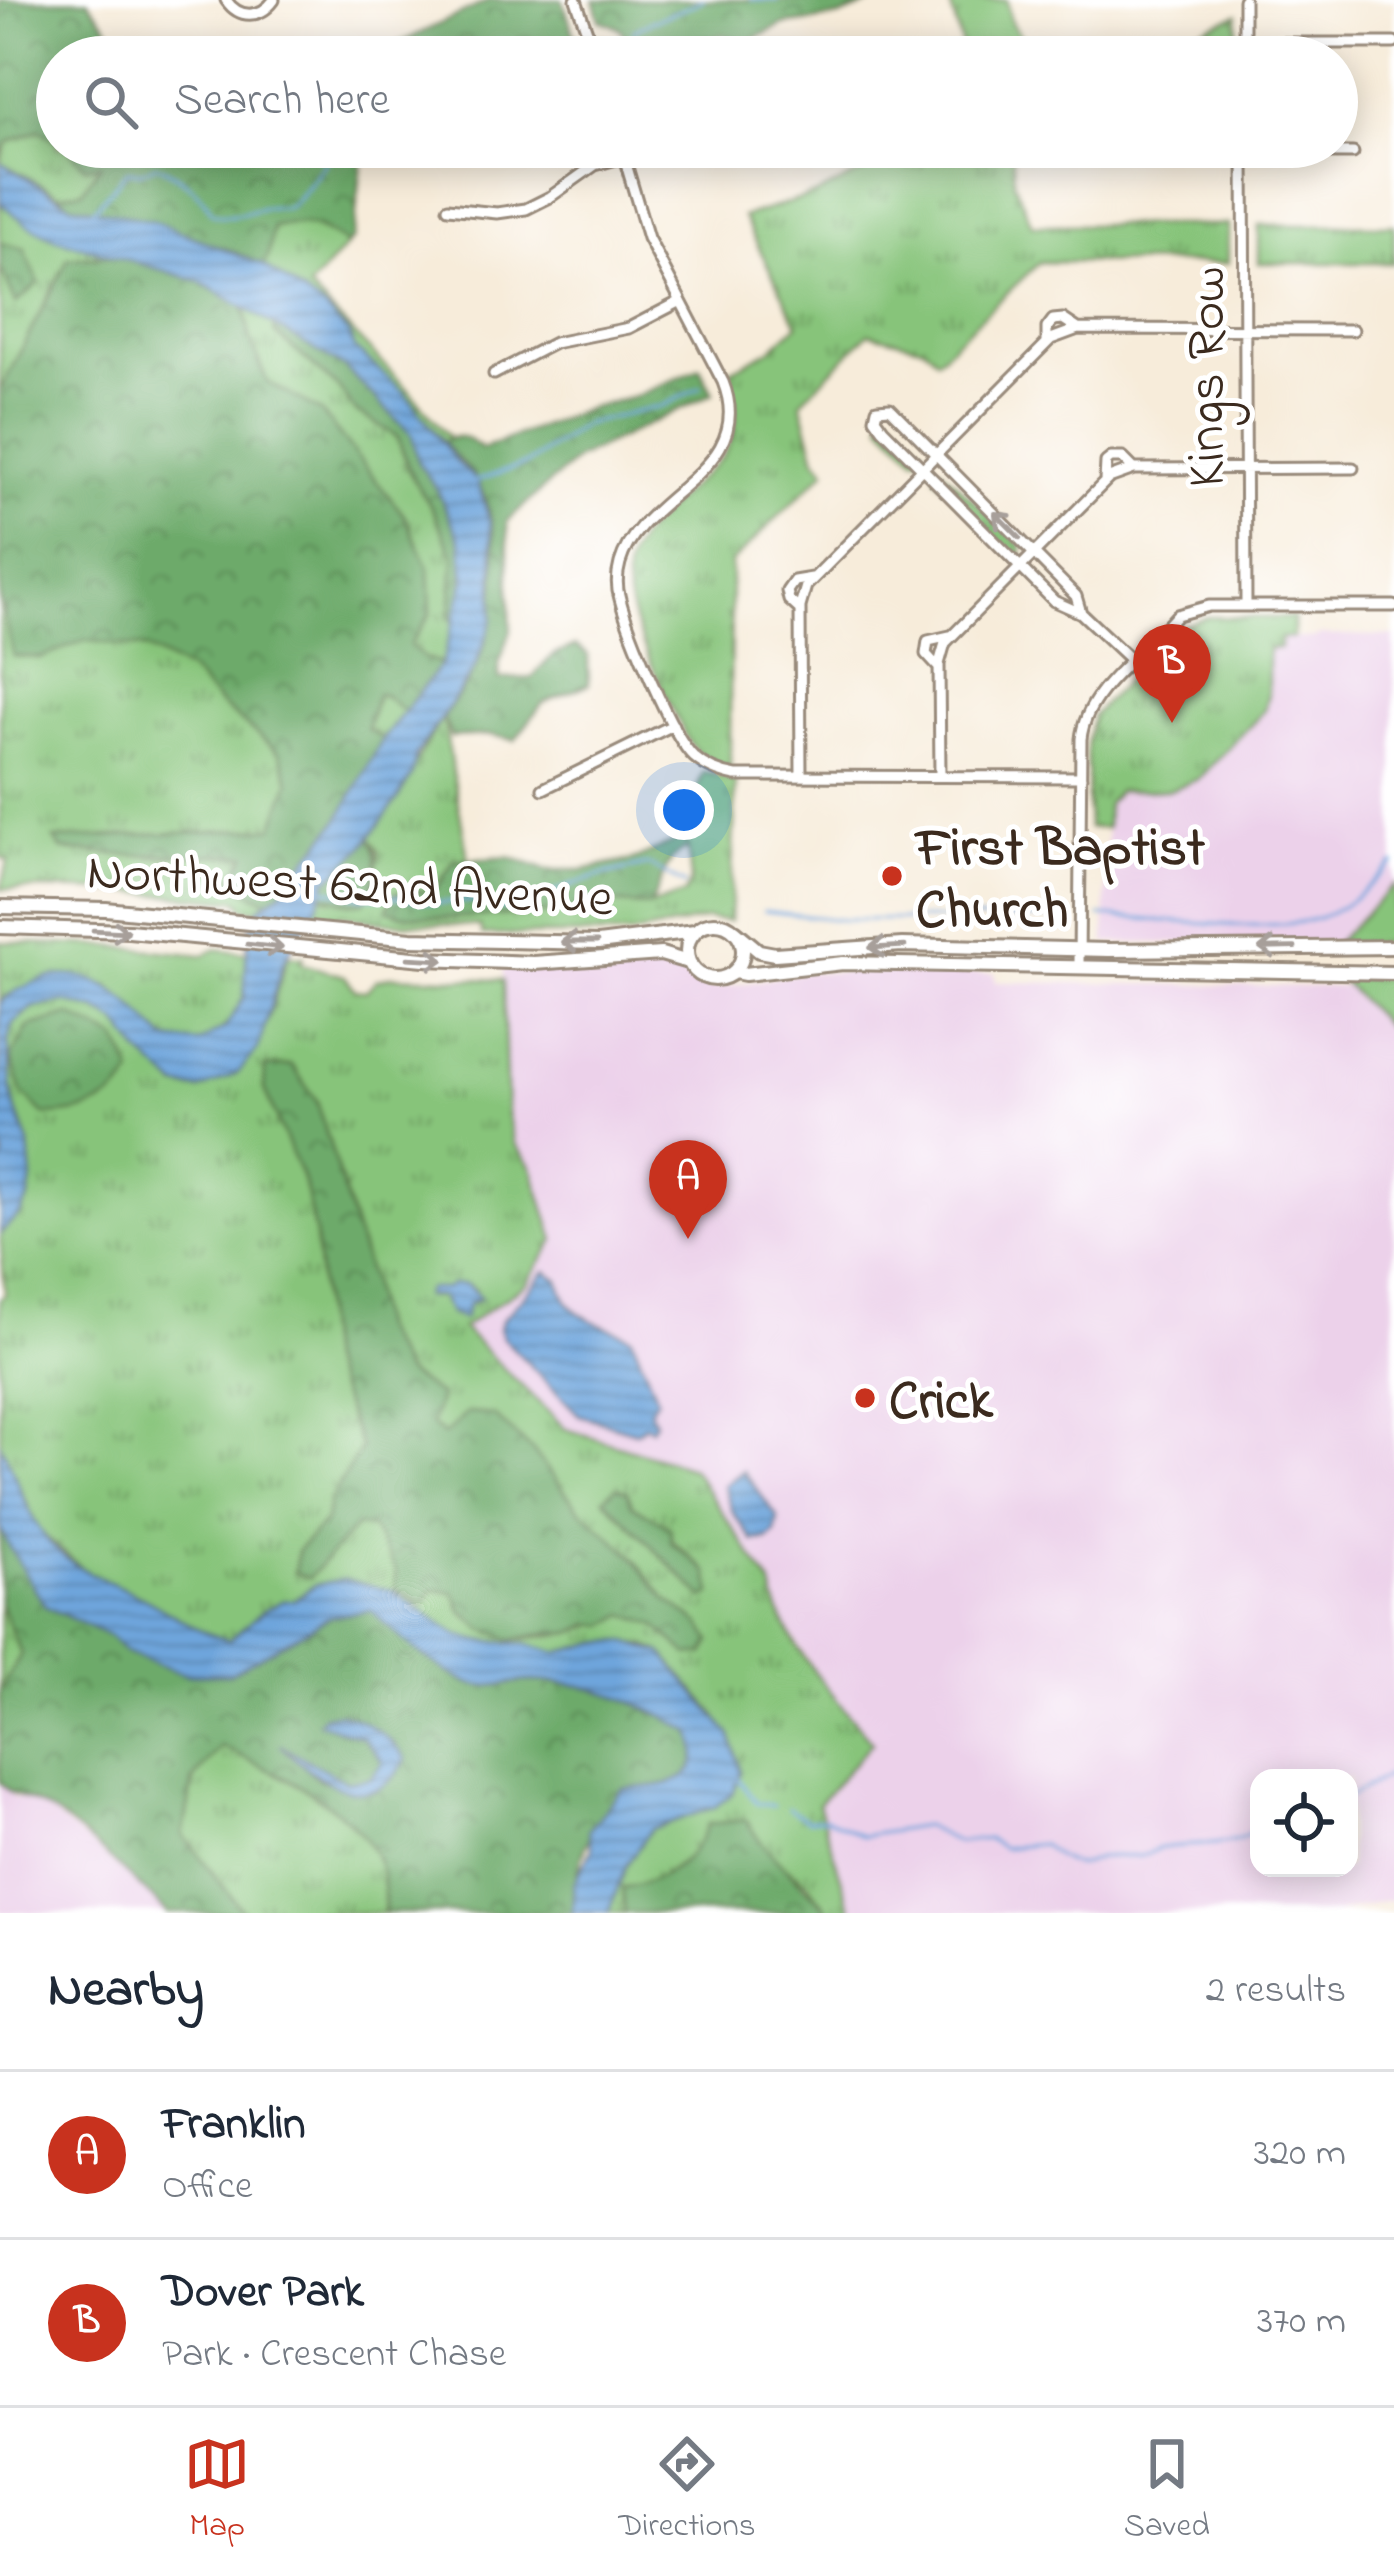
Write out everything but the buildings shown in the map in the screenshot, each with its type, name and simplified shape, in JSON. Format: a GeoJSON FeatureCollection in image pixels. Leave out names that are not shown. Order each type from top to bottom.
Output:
{"type":"FeatureCollection","features":[{"type":"Feature","properties":{"kind":"street"},"geometry":{"type":"LineString","coordinates":[[226,0],[236,11],[250,15],[264,11],[274,0]]}},
{"type":"Feature","properties":{"kind":"street"},"geometry":{"type":"LineString","coordinates":[[576,0],[589,36]]}},
{"type":"Feature","properties":{"kind":"street"},"geometry":{"type":"LineString","coordinates":[[1244,0],[1244,36]]}},
{"type":"Feature","properties":{"kind":"street"},"geometry":{"type":"LineString","coordinates":[[1358,43],[1394,43]]}},
{"type":"Feature","properties":{"kind":"street"},"geometry":{"type":"LineString","coordinates":[[448,208],[497,213],[526,209],[591,168]]}},
{"type":"Feature","properties":{"kind":"street"},"geometry":{"type":"LineString","coordinates":[[627,168],[643,225],[727,394],[728,430],[710,460],[629,543],[617,576],[620,601],[673,724],[692,756],[736,776],[1081,777]]}},
{"type":"Feature","properties":{"kind":"street","name":"Kings Row"},"geometry":{"type":"LineString","coordinates":[[1244,168],[1246,606]]}},
{"type":"Feature","properties":{"kind":"street"},"geometry":{"type":"LineString","coordinates":[[494,374],[554,344],[629,328],[679,302]]}},
{"type":"Feature","properties":{"kind":"street"},"geometry":{"type":"LineString","coordinates":[[801,776],[802,594],[812,578],[1047,343],[1078,329],[1353,330]]}},
{"type":"Feature","properties":{"kind":"street"},"geometry":{"type":"LineString","coordinates":[[1081,613],[1076,596],[1035,552],[890,408],[877,409],[877,422],[1061,607],[1081,613],[1133,662]]}},
{"type":"Feature","properties":{"kind":"street"},"geometry":{"type":"LineString","coordinates":[[940,776],[941,651],[950,636],[1106,481],[1134,470],[1353,468]]}},
{"type":"Feature","properties":{"kind":"street"},"geometry":{"type":"LineString","coordinates":[[1079,965],[1081,740],[1086,714],[1177,615],[1187,610],[1394,606]]}},
{"type":"Feature","properties":{"kind":"street"},"geometry":{"type":"LineString","coordinates":[[543,789],[673,724]]}},
{"type":"Feature","properties":{"kind":"street","name":"Northwest 62nd Avenue"},"geometry":{"type":"LineString","coordinates":[[0,907],[106,909],[411,939],[598,943],[695,931]]}},
{"type":"Feature","properties":{"kind":"street"},"geometry":{"type":"LineString","coordinates":[[1394,947],[902,945],[775,954],[759,951],[736,931],[715,923],[695,931],[686,951],[688,962],[704,978],[715,980],[735,972],[757,974],[843,963],[1394,973]]}},
{"type":"Feature","properties":{"kind":"street","name":"Northwest 62nd Avenue"},"geometry":{"type":"LineString","coordinates":[[0,927],[129,931],[309,951],[533,963],[661,954],[688,962]]}},
{"type":"Feature","properties":{"kind":"street"},"geometry":{"type":"LineString","coordinates":[[735,972],[744,952],[736,931]]}},
{"type":"Feature","properties":{"kind":"shaded area"},"geometry":{"type":"Polygon","coordinates":[[[1394,636],[1394,885],[1335,943],[1105,943],[1107,804],[1118,791],[1170,790],[1268,694],[1268,648],[1279,638],[1394,636]]]}},
{"type":"Feature","properties":{"kind":"shaded area"},"geometry":{"type":"Polygon","coordinates":[[[659,960],[705,987],[717,988],[808,972],[994,973],[996,982],[1348,987],[1394,1034],[1394,1899],[1335,1913],[852,1913],[818,1804],[872,1742],[821,1680],[775,1608],[772,1586],[692,1469],[566,1429],[462,1328],[527,1283],[532,1167],[514,1143],[507,1113],[503,968],[659,960]]]}},
{"type":"Feature","properties":{"kind":"shaded area"},"geometry":{"type":"Polygon","coordinates":[[[0,1782],[14,1797],[40,1805],[89,1843],[168,1913],[0,1913],[0,1782]]]}},
{"type":"Feature","properties":{"kind":"green space"},"geometry":{"type":"Polygon","coordinates":[[[0,0],[88,0],[115,36],[36,36],[36,132],[8,142],[0,156],[0,0]]]}},
{"type":"Feature","properties":{"kind":"green space"},"geometry":{"type":"Polygon","coordinates":[[[490,0],[563,0],[574,36],[414,36],[490,0]]]}},
{"type":"Feature","properties":{"kind":"green space"},"geometry":{"type":"Polygon","coordinates":[[[594,0],[880,0],[840,17],[783,25],[760,36],[624,36],[621,29],[600,20],[594,0]]]}},
{"type":"Feature","properties":{"kind":"green space"},"geometry":{"type":"Polygon","coordinates":[[[949,0],[1007,0],[1011,22],[1020,36],[959,36],[949,0]]]}},
{"type":"Feature","properties":{"kind":"green space"},"geometry":{"type":"Polygon","coordinates":[[[1237,15],[1237,36],[1185,36],[1237,15]]]}},
{"type":"Feature","properties":{"kind":"green space"},"geometry":{"type":"Polygon","coordinates":[[[36,132],[36,168],[98,168],[82,191],[59,194],[0,162],[8,142],[36,132]]]}},
{"type":"Feature","properties":{"kind":"green space"},"geometry":{"type":"Polygon","coordinates":[[[98,168],[361,168],[353,239],[347,245],[303,224],[273,227],[263,265],[227,249],[70,204],[59,194],[82,191],[98,168]]]}},
{"type":"Feature","properties":{"kind":"green space"},"geometry":{"type":"Polygon","coordinates":[[[871,168],[1013,168],[1014,182],[1032,225],[1228,225],[1228,263],[1040,262],[937,359],[925,347],[869,333],[801,402],[816,458],[826,470],[731,563],[730,769],[704,758],[686,737],[633,619],[626,571],[631,553],[648,529],[728,446],[736,415],[725,373],[771,349],[798,324],[743,217],[817,194],[871,168]]]}},
{"type":"Feature","properties":{"kind":"green space"},"geometry":{"type":"Polygon","coordinates":[[[0,203],[42,229],[119,255],[68,259],[0,391],[0,266],[24,249],[0,243],[0,203]]]}},
{"type":"Feature","properties":{"kind":"green space"},"geometry":{"type":"Polygon","coordinates":[[[294,221],[326,228],[347,245],[309,288],[450,438],[443,442],[405,393],[354,348],[326,310],[263,265],[273,227],[294,221]]]}},
{"type":"Feature","properties":{"kind":"green space"},"geometry":{"type":"Polygon","coordinates":[[[1259,225],[1394,225],[1394,263],[1259,263],[1259,225]]]}},
{"type":"Feature","properties":{"kind":"green space"},"geometry":{"type":"Polygon","coordinates":[[[0,243],[24,249],[39,283],[16,303],[0,266],[0,243]]]}},
{"type":"Feature","properties":{"kind":"green space"},"geometry":{"type":"Polygon","coordinates":[[[119,255],[199,281],[244,308],[267,382],[321,412],[404,515],[429,568],[431,613],[410,645],[424,658],[442,663],[404,712],[377,694],[367,729],[383,739],[338,821],[281,892],[268,901],[231,882],[246,855],[62,850],[54,839],[273,828],[290,781],[280,753],[219,703],[191,672],[145,648],[85,640],[41,658],[13,656],[0,597],[0,391],[68,259],[119,255]]]}},
{"type":"Feature","properties":{"kind":"green space"},"geometry":{"type":"Polygon","coordinates":[[[244,308],[277,326],[274,332],[338,387],[355,411],[397,437],[410,473],[455,557],[450,614],[455,627],[442,663],[424,658],[409,645],[431,613],[321,412],[267,382],[244,308]]]}},
{"type":"Feature","properties":{"kind":"green space"},"geometry":{"type":"Polygon","coordinates":[[[277,326],[344,367],[412,435],[418,462],[437,489],[461,542],[465,579],[455,627],[450,615],[454,557],[410,473],[398,437],[355,411],[338,387],[274,332],[277,326]]]}},
{"type":"Feature","properties":{"kind":"green space"},"geometry":{"type":"Polygon","coordinates":[[[700,368],[713,393],[577,459],[507,521],[511,631],[499,664],[499,679],[531,678],[553,655],[576,646],[588,655],[589,684],[543,703],[515,740],[491,735],[451,737],[443,717],[482,650],[493,603],[495,553],[479,485],[443,442],[463,437],[482,449],[589,408],[636,396],[700,368]]]}},
{"type":"Feature","properties":{"kind":"green space"},"geometry":{"type":"Polygon","coordinates":[[[883,415],[891,416],[924,449],[924,457],[915,457],[882,424],[883,415]]]}},
{"type":"Feature","properties":{"kind":"green space"},"geometry":{"type":"Polygon","coordinates":[[[940,468],[1022,546],[1021,555],[1013,555],[935,476],[940,468]]]}},
{"type":"Feature","properties":{"kind":"green space"},"geometry":{"type":"Polygon","coordinates":[[[0,597],[13,656],[41,658],[85,640],[145,648],[191,672],[219,703],[280,753],[290,781],[274,828],[55,840],[63,850],[125,855],[247,855],[232,882],[268,901],[258,910],[244,908],[239,901],[180,896],[1,889],[8,861],[0,857],[0,597]]]}},
{"type":"Feature","properties":{"kind":"green space"},"geometry":{"type":"Polygon","coordinates":[[[1207,617],[1293,618],[1293,638],[1280,638],[1280,648],[1268,649],[1264,711],[1199,779],[1170,790],[1118,791],[1107,804],[1106,828],[1088,828],[1087,742],[1093,715],[1176,628],[1207,617]]]}},
{"type":"Feature","properties":{"kind":"green space"},"geometry":{"type":"Polygon","coordinates":[[[377,694],[404,712],[383,739],[367,729],[377,694]]]}},
{"type":"Feature","properties":{"kind":"green space"},"geometry":{"type":"Polygon","coordinates":[[[443,717],[468,859],[454,861],[435,890],[395,894],[445,918],[607,903],[650,906],[685,894],[691,880],[685,818],[704,772],[736,781],[730,921],[707,919],[630,935],[482,935],[480,926],[312,915],[322,895],[331,899],[375,886],[379,851],[370,837],[443,717]]]}},
{"type":"Feature","properties":{"kind":"green space"},"geometry":{"type":"Polygon","coordinates":[[[370,837],[376,869],[365,901],[351,903],[322,895],[327,880],[370,837]]]}},
{"type":"Feature","properties":{"kind":"green space"},"geometry":{"type":"Polygon","coordinates":[[[685,837],[688,848],[668,866],[650,906],[607,903],[552,913],[445,918],[387,909],[395,893],[435,890],[454,861],[509,857],[547,870],[581,870],[633,860],[685,837]]]}},
{"type":"Feature","properties":{"kind":"green space"},"geometry":{"type":"Polygon","coordinates":[[[1394,885],[1394,943],[1335,943],[1394,885]]]}},
{"type":"Feature","properties":{"kind":"green space"},"geometry":{"type":"Polygon","coordinates":[[[0,942],[204,955],[217,949],[247,953],[245,994],[223,1028],[203,1041],[181,1044],[163,1037],[107,985],[7,995],[0,1003],[0,942]]]}},
{"type":"Feature","properties":{"kind":"green space"},"geometry":{"type":"Polygon","coordinates":[[[288,956],[303,957],[300,962],[306,965],[345,976],[355,990],[366,991],[376,980],[391,976],[503,980],[507,1113],[514,1143],[532,1167],[555,1240],[527,1283],[462,1328],[566,1429],[692,1468],[772,1586],[798,1648],[872,1742],[818,1804],[852,1913],[830,1913],[807,1883],[762,1849],[695,1853],[653,1882],[623,1888],[625,1913],[608,1913],[627,1864],[651,1829],[715,1807],[718,1717],[662,1653],[645,1645],[599,1642],[557,1653],[526,1644],[475,1640],[457,1635],[391,1590],[315,1585],[294,1600],[264,1610],[230,1640],[198,1633],[139,1596],[90,1575],[40,1532],[0,1443],[0,1298],[5,1295],[0,1234],[29,1198],[29,1144],[12,1097],[8,1041],[13,1023],[34,1007],[65,1001],[97,1010],[119,1023],[177,1087],[200,1090],[267,1021],[288,956]],[[264,1089],[304,1183],[315,1234],[327,1361],[361,1448],[329,1502],[326,1521],[298,1550],[316,1566],[356,1525],[372,1528],[411,1579],[454,1593],[463,1612],[512,1640],[571,1633],[625,1614],[655,1625],[689,1655],[700,1624],[666,1599],[631,1554],[579,1509],[532,1450],[493,1415],[444,1435],[431,1425],[440,1396],[404,1372],[378,1327],[370,1279],[317,1102],[264,1089]],[[466,1284],[428,1297],[442,1297],[443,1304],[465,1311],[477,1301],[476,1290],[466,1284]],[[616,1488],[604,1498],[703,1598],[711,1594],[708,1572],[632,1505],[627,1491],[616,1488]]]}},
{"type":"Feature","properties":{"kind":"green space"},"geometry":{"type":"Polygon","coordinates":[[[1339,978],[1394,978],[1394,1034],[1339,978]]]}},
{"type":"Feature","properties":{"kind":"green space"},"geometry":{"type":"Polygon","coordinates":[[[70,1015],[118,1040],[133,1074],[106,1101],[72,1113],[45,1115],[22,1093],[11,1058],[28,1027],[70,1015]]]}},
{"type":"Feature","properties":{"kind":"green space"},"geometry":{"type":"Polygon","coordinates":[[[292,1065],[317,1102],[370,1279],[379,1327],[404,1372],[440,1396],[431,1425],[444,1435],[467,1413],[493,1415],[532,1450],[579,1509],[631,1554],[666,1599],[700,1624],[711,1641],[704,1655],[689,1655],[655,1625],[625,1614],[606,1626],[591,1624],[571,1633],[512,1640],[483,1629],[463,1612],[454,1593],[433,1589],[424,1604],[395,1589],[396,1570],[372,1528],[356,1526],[309,1578],[294,1572],[298,1550],[326,1521],[329,1502],[361,1448],[327,1361],[315,1234],[304,1183],[264,1089],[265,1067],[292,1065]]]}},
{"type":"Feature","properties":{"kind":"green space"},"geometry":{"type":"Polygon","coordinates":[[[616,1487],[627,1491],[632,1505],[670,1527],[672,1543],[708,1572],[712,1594],[704,1598],[604,1498],[616,1487]]]}},
{"type":"Feature","properties":{"kind":"green space"},"geometry":{"type":"Polygon","coordinates":[[[0,1528],[45,1606],[111,1637],[125,1652],[229,1674],[329,1617],[372,1610],[417,1651],[469,1683],[577,1685],[655,1712],[693,1732],[694,1764],[679,1780],[622,1789],[586,1846],[572,1913],[384,1913],[382,1874],[359,1831],[316,1796],[221,1746],[193,1780],[183,1835],[244,1913],[168,1913],[73,1828],[0,1782],[0,1691],[21,1654],[0,1603],[0,1528]],[[335,1729],[363,1737],[383,1762],[372,1778],[347,1782],[284,1749],[320,1780],[374,1791],[394,1743],[335,1729]]]}},
{"type":"Feature","properties":{"kind":"green space"},"geometry":{"type":"Polygon","coordinates":[[[0,1603],[21,1654],[0,1691],[0,1603]]]}},
{"type":"Feature","properties":{"kind":"green space"},"geometry":{"type":"Polygon","coordinates":[[[221,1745],[316,1796],[359,1831],[382,1874],[384,1913],[244,1913],[183,1835],[193,1780],[221,1745]]]}},
{"type":"Feature","properties":{"kind":"green space"},"geometry":{"type":"Polygon","coordinates":[[[746,1820],[764,1846],[830,1913],[625,1913],[622,1888],[675,1868],[693,1850],[708,1824],[746,1820]]]}},
{"type":"Feature","properties":{"kind":"water"},"geometry":{"type":"Polygon","coordinates":[[[0,162],[70,204],[154,221],[263,265],[326,310],[349,334],[354,348],[405,393],[478,482],[490,522],[494,561],[493,620],[474,669],[416,755],[412,775],[397,800],[363,847],[327,880],[317,907],[283,963],[258,1049],[238,1073],[200,1090],[178,1087],[140,1053],[118,1023],[97,1010],[65,1002],[34,1007],[13,1023],[8,1041],[12,1097],[29,1144],[32,1179],[20,1214],[0,1234],[0,1164],[4,1158],[0,1003],[33,983],[72,975],[90,979],[123,998],[165,1039],[198,1043],[225,1028],[244,997],[248,932],[259,908],[281,892],[338,821],[383,739],[442,663],[465,579],[461,542],[437,489],[418,462],[412,435],[344,367],[199,281],[54,238],[27,224],[0,203],[0,162]]]}},
{"type":"Feature","properties":{"kind":"water"},"geometry":{"type":"Polygon","coordinates":[[[546,1271],[559,1280],[563,1294],[578,1312],[632,1337],[657,1398],[649,1410],[655,1422],[651,1428],[645,1425],[636,1432],[579,1415],[503,1338],[502,1320],[546,1271]]]}},
{"type":"Feature","properties":{"kind":"water"},"geometry":{"type":"Polygon","coordinates":[[[466,1284],[481,1298],[469,1303],[463,1319],[450,1314],[441,1297],[424,1296],[427,1289],[466,1284]]]}},
{"type":"Feature","properties":{"kind":"water"},"geometry":{"type":"Polygon","coordinates":[[[0,1443],[33,1518],[60,1554],[217,1637],[229,1640],[264,1610],[294,1600],[315,1585],[344,1579],[391,1590],[457,1635],[475,1640],[526,1644],[558,1653],[624,1641],[662,1653],[731,1735],[741,1773],[733,1793],[715,1807],[651,1829],[627,1864],[608,1913],[572,1913],[574,1883],[592,1849],[589,1830],[622,1789],[667,1784],[689,1773],[696,1750],[692,1732],[635,1703],[577,1685],[469,1683],[417,1651],[371,1610],[329,1617],[229,1674],[186,1675],[125,1652],[111,1637],[45,1606],[10,1548],[0,1528],[0,1443]]]}},
{"type":"Feature","properties":{"kind":"water"},"geometry":{"type":"Polygon","coordinates":[[[743,1471],[778,1518],[775,1533],[767,1540],[753,1541],[732,1511],[724,1486],[743,1471]]]}},
{"type":"Feature","properties":{"kind":"water"},"geometry":{"type":"Polygon","coordinates":[[[340,1713],[377,1730],[406,1759],[377,1789],[361,1792],[327,1782],[280,1745],[347,1782],[371,1778],[383,1762],[363,1737],[318,1722],[324,1715],[340,1713]]]}},
{"type":"Feature","properties":{"kind":"waterway"},"geometry":{"type":"LineString","coordinates":[[633,31],[703,0]]}},
{"type":"Feature","properties":{"kind":"waterway"},"geometry":{"type":"LineString","coordinates":[[751,0],[777,0]]}},
{"type":"Feature","properties":{"kind":"waterway"},"geometry":{"type":"LineString","coordinates":[[93,210],[127,171],[150,168]]}},
{"type":"Feature","properties":{"kind":"waterway"},"geometry":{"type":"LineString","coordinates":[[162,168],[188,184],[212,213],[220,215],[285,208],[320,168]]}},
{"type":"Feature","properties":{"kind":"waterway"},"geometry":{"type":"LineString","coordinates":[[473,482],[529,463],[585,424],[662,406],[701,387]]}},
{"type":"Feature","properties":{"kind":"waterway"},"geometry":{"type":"LineString","coordinates":[[1100,916],[1241,925],[1296,923],[1339,908],[1394,863]]}},
{"type":"Feature","properties":{"kind":"waterway"},"geometry":{"type":"LineString","coordinates":[[324,889],[433,903],[476,901],[506,909],[599,876],[648,865],[684,884]]}},
{"type":"Feature","properties":{"kind":"waterway"},"geometry":{"type":"LineString","coordinates":[[764,911],[843,920],[1053,918]]}},
{"type":"Feature","properties":{"kind":"waterway"},"geometry":{"type":"LineString","coordinates":[[1358,1792],[1394,1772]]}},
{"type":"Feature","properties":{"kind":"waterway"},"geometry":{"type":"LineString","coordinates":[[738,1779],[757,1803],[773,1806]]}},
{"type":"Feature","properties":{"kind":"waterway"},"geometry":{"type":"LineString","coordinates":[[788,1808],[808,1820],[826,1818],[863,1836],[924,1826],[957,1842],[988,1839],[1002,1848],[1042,1844],[1061,1859],[1078,1864],[1219,1843],[1250,1833]]}},
{"type":"Feature","properties":{"kind":"place","name":"Dover Park"},"geometry":{"type":"Point","coordinates":[1172,723]}},
{"type":"Feature","properties":{"kind":"place","name":"First Baptist Church"},"geometry":{"type":"Point","coordinates":[892,876]}},
{"type":"Feature","properties":{"kind":"place","name":"Franklin"},"geometry":{"type":"Point","coordinates":[688,1239]}},
{"type":"Feature","properties":{"kind":"place","name":"Crick"},"geometry":{"type":"Point","coordinates":[865,1398]}}]}
